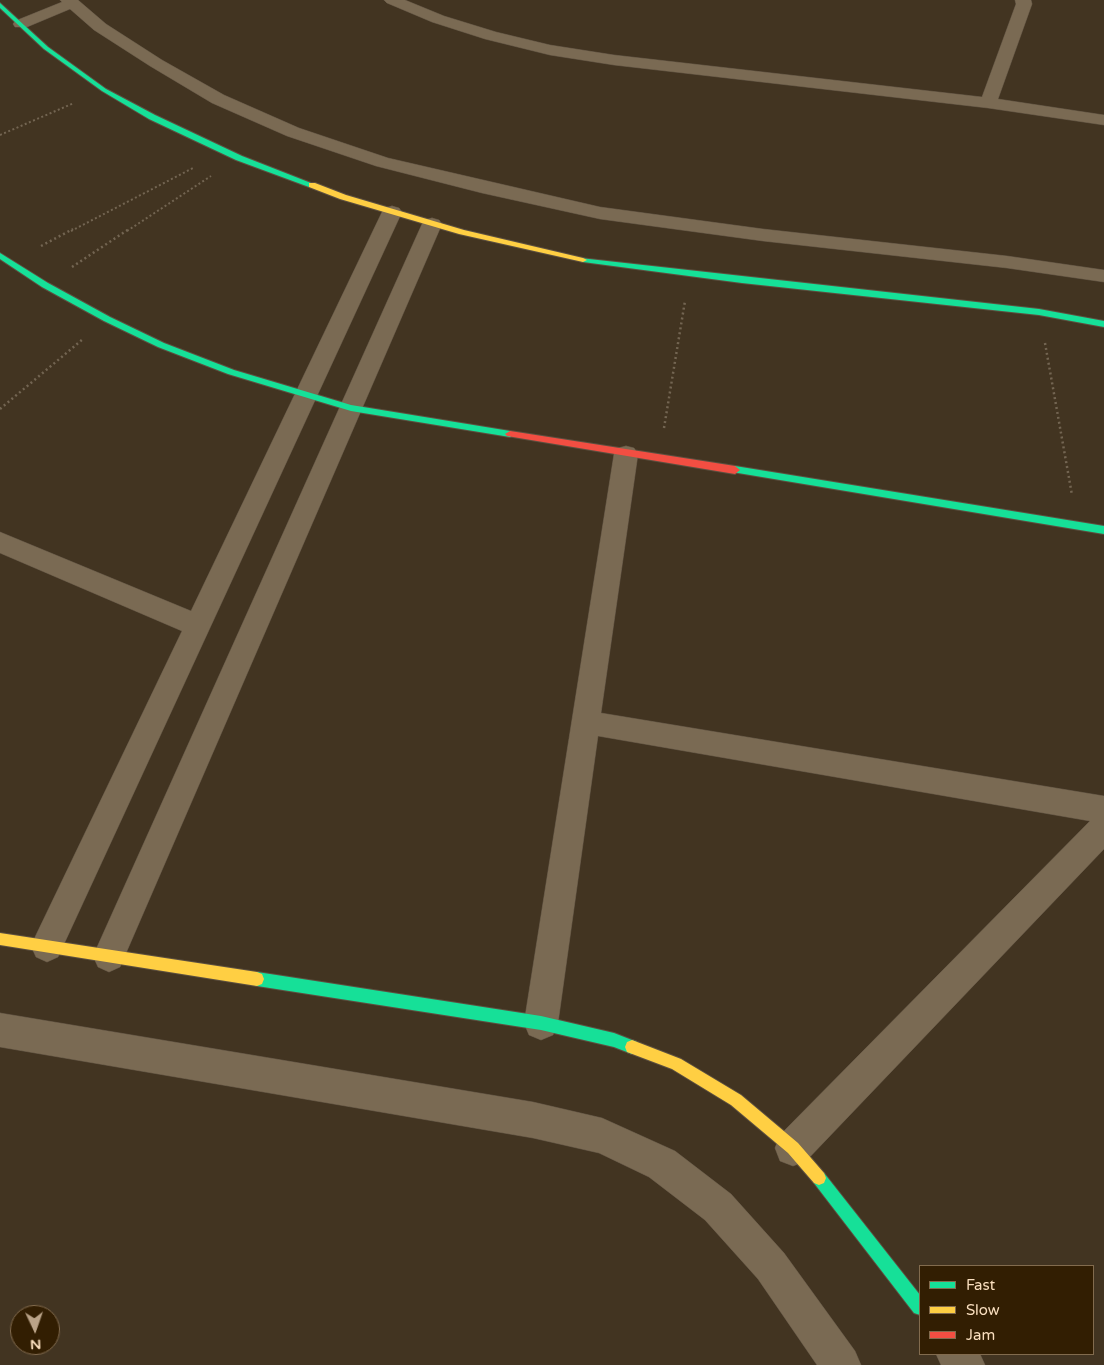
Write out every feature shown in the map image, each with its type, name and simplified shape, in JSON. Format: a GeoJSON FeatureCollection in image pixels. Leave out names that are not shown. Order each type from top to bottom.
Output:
{"type":"FeatureCollection","features":[{"type":"Feature","properties":{"kind":"street"},"geometry":{"type":"LineString","coordinates":[[392,0],[438,19],[482,33],[550,50],[614,60],[988,103],[1104,120]]}},
{"type":"Feature","properties":{"kind":"street"},"geometry":{"type":"LineString","coordinates":[[988,103],[1024,4],[1023,0]]}},
{"type":"Feature","properties":{"kind":"street"},"geometry":{"type":"LineString","coordinates":[[20,24],[70,2],[100,27],[156,63],[218,98],[293,132],[382,162],[482,187],[600,213],[763,235],[1007,262],[1104,276]]}},
{"type":"Feature","properties":{"kind":"street"},"geometry":{"type":"LineString","coordinates":[[0,5],[46,48],[104,90],[152,117],[239,158],[342,197],[432,224],[594,262],[1039,312],[1104,324]]}},
{"type":"Feature","properties":{"kind":"street"},"geometry":{"type":"LineString","coordinates":[[47,946],[392,212]]}},
{"type":"Feature","properties":{"kind":"street"},"geometry":{"type":"LineString","coordinates":[[109,956],[432,224]]}},
{"type":"Feature","properties":{"kind":"street"},"geometry":{"type":"LineString","coordinates":[[0,254],[45,285],[107,319],[161,345],[230,372],[351,408],[1104,530]]}},
{"type":"Feature","properties":{"kind":"street"},"geometry":{"type":"LineString","coordinates":[[540,1023],[626,454]]}},
{"type":"Feature","properties":{"kind":"street"},"geometry":{"type":"LineString","coordinates":[[0,542],[198,626]]}},
{"type":"Feature","properties":{"kind":"street"},"geometry":{"type":"LineString","coordinates":[[585,722],[1104,810]]}},
{"type":"Feature","properties":{"kind":"street"},"geometry":{"type":"LineString","coordinates":[[793,1148],[1104,828]]}},
{"type":"Feature","properties":{"kind":"street"},"geometry":{"type":"LineString","coordinates":[[0,939],[540,1023],[614,1040],[676,1064],[736,1100],[793,1148],[835,1197],[919,1306]]}},
{"type":"Feature","properties":{"kind":"street"},"geometry":{"type":"LineString","coordinates":[[0,1030],[533,1120],[602,1136],[662,1164],[718,1207],[771,1266],[841,1365]]}},
{"type":"Feature","properties":{"kind":"street"},"geometry":{"type":"LineString","coordinates":[[957,1355],[965,1365]]}},
{"type":"Feature","properties":{"kind":"path"},"geometry":{"type":"LineString","coordinates":[[0,135],[104,90]]}},
{"type":"Feature","properties":{"kind":"path"},"geometry":{"type":"LineString","coordinates":[[11,262],[225,152]]}},
{"type":"Feature","properties":{"kind":"path"},"geometry":{"type":"LineString","coordinates":[[45,285],[239,158]]}},
{"type":"Feature","properties":{"kind":"path"},"geometry":{"type":"LineString","coordinates":[[660,459],[690,274]]}},
{"type":"Feature","properties":{"kind":"path"},"geometry":{"type":"LineString","coordinates":[[1039,312],[1078,525]]}},
{"type":"Feature","properties":{"kind":"path"},"geometry":{"type":"LineString","coordinates":[[0,409],[107,319]]}},
{"type":"Feature","properties":{"kind":"traffic: fast"},"geometry":{"type":"LineString","coordinates":[[0,5],[46,48],[104,90],[152,117],[239,158],[312,185]]}},
{"type":"Feature","properties":{"kind":"traffic: fast"},"geometry":{"type":"LineString","coordinates":[[0,255],[45,285],[107,319],[161,345],[231,372],[351,408],[510,434]]}},
{"type":"Feature","properties":{"kind":"traffic: fast"},"geometry":{"type":"LineString","coordinates":[[583,260],[742,280],[1039,312],[1104,324]]}},
{"type":"Feature","properties":{"kind":"traffic: fast"},"geometry":{"type":"LineString","coordinates":[[735,470],[1104,530]]}},
{"type":"Feature","properties":{"kind":"traffic: fast"},"geometry":{"type":"LineString","coordinates":[[257,979],[541,1023],[614,1040],[632,1047]]}},
{"type":"Feature","properties":{"kind":"traffic: fast"},"geometry":{"type":"LineString","coordinates":[[819,1178],[919,1306]]}},
{"type":"Feature","properties":{"kind":"traffic: slow"},"geometry":{"type":"LineString","coordinates":[[312,185],[343,197],[462,232],[583,260]]}},
{"type":"Feature","properties":{"kind":"traffic: slow"},"geometry":{"type":"LineString","coordinates":[[0,939],[257,979]]}},
{"type":"Feature","properties":{"kind":"traffic: slow"},"geometry":{"type":"LineString","coordinates":[[632,1047],[676,1064],[736,1100],[793,1148],[819,1178]]}},
{"type":"Feature","properties":{"kind":"traffic: jam"},"geometry":{"type":"LineString","coordinates":[[510,434],[735,470]]}}]}
